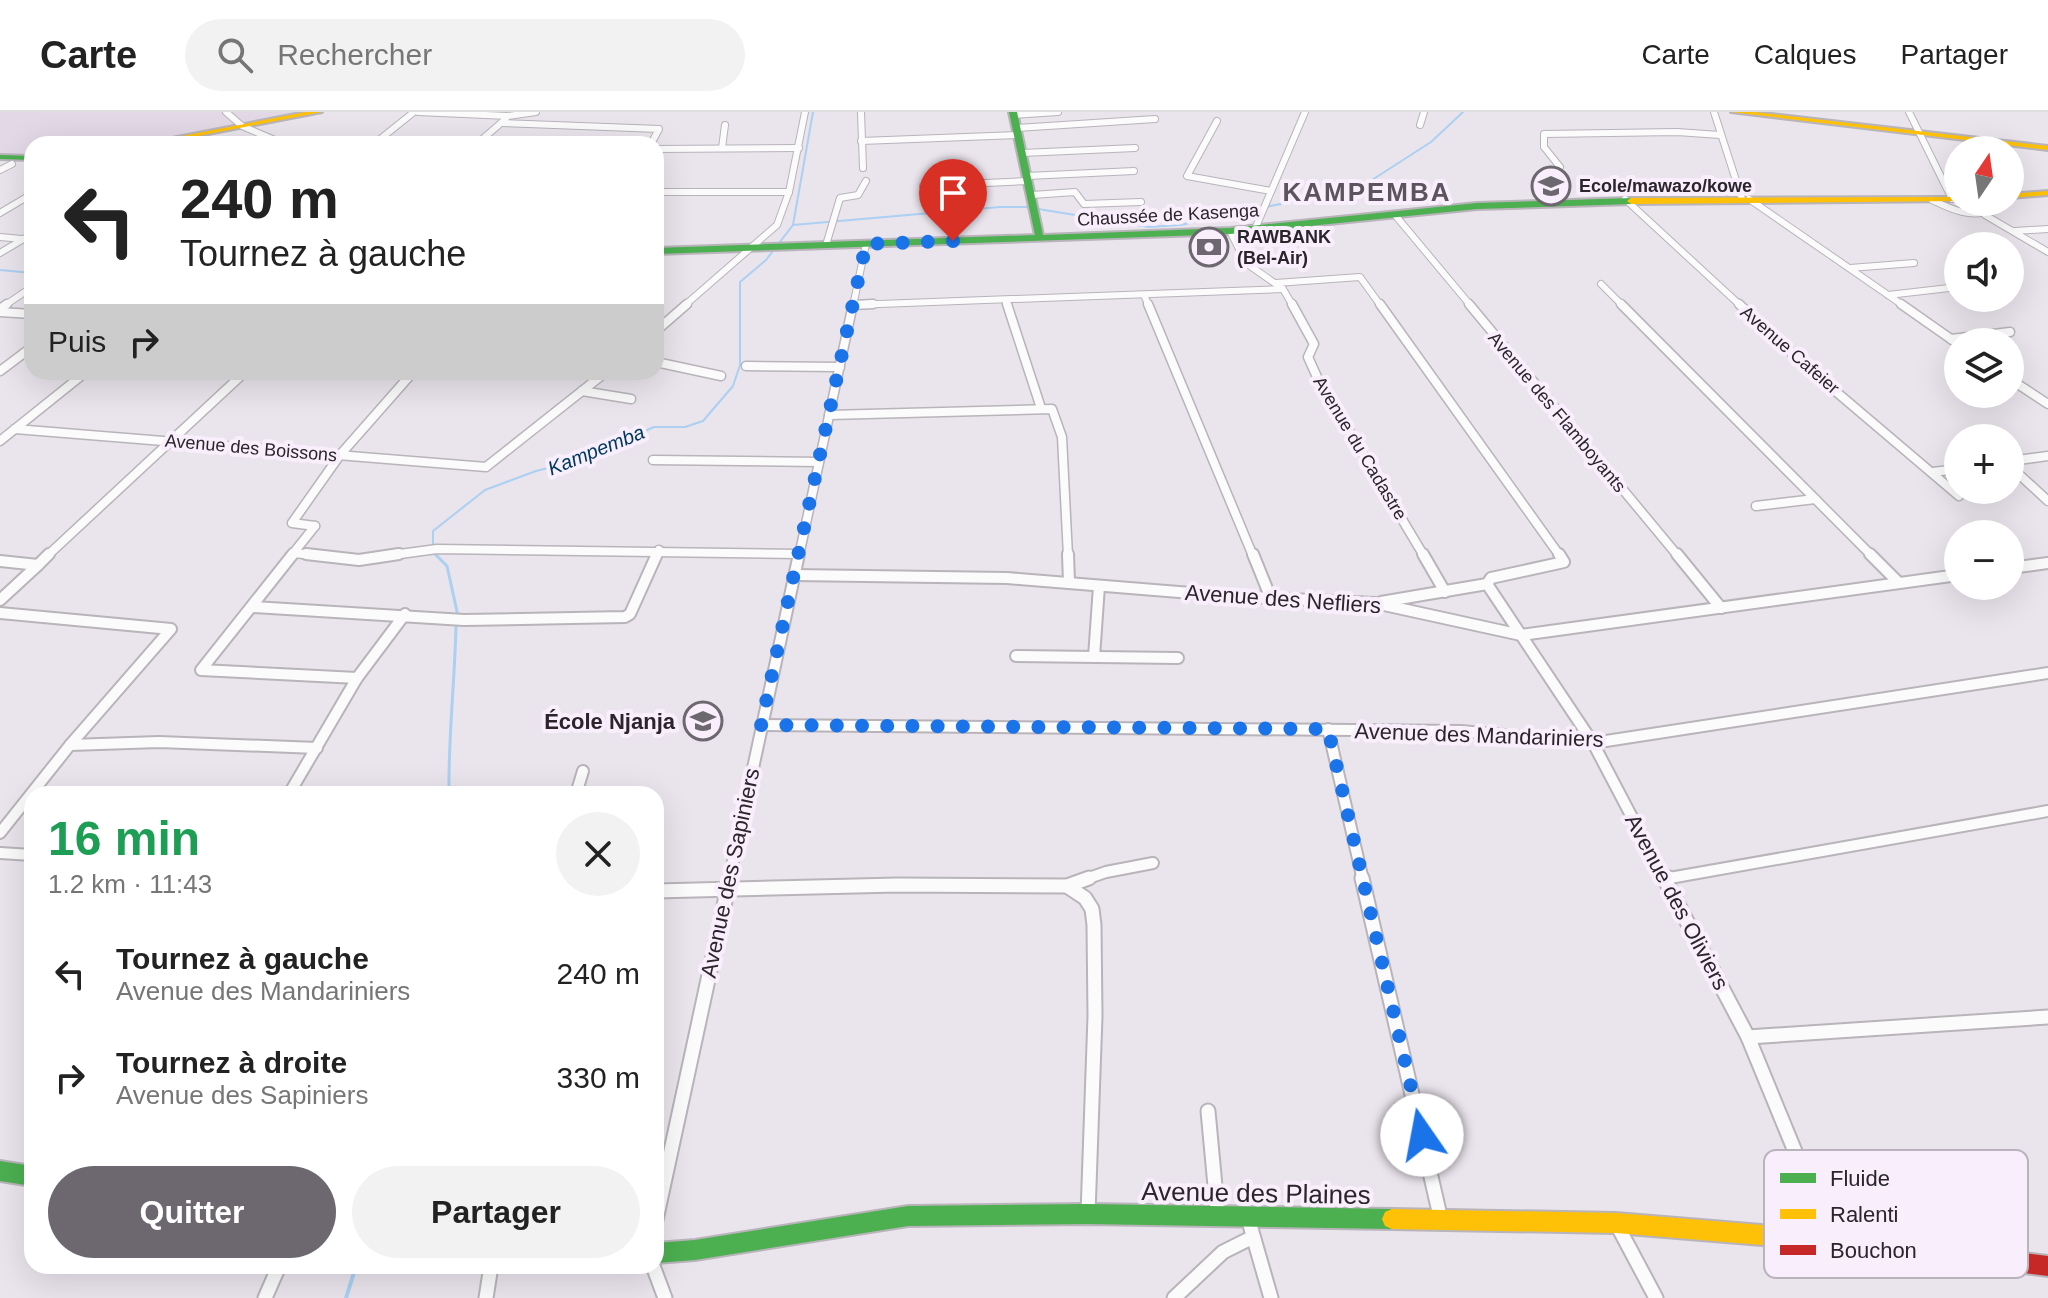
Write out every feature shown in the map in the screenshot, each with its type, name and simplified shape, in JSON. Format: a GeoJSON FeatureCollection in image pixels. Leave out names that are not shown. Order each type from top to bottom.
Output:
{"type":"FeatureCollection","features":[{"type":"Feature","properties":{"kind":"main road"},"geometry":{"type":"LineString","coordinates":[[188,136],[318,112]]}},
{"type":"Feature","properties":{"kind":"main road"},"geometry":{"type":"LineString","coordinates":[[1735,112],[1799,116],[1919,134],[2048,148]]}},
{"type":"Feature","properties":{"kind":"main road"},"geometry":{"type":"LineString","coordinates":[[1015,123],[1040,239]]}},
{"type":"Feature","properties":{"kind":"main road"},"geometry":{"type":"LineString","coordinates":[[2024,195],[2048,193]]}},
{"type":"Feature","properties":{"kind":"main road","name":"Chaussée de Kasenga"},"geometry":{"type":"LineString","coordinates":[[664,248],[1230,231],[1477,206],[1625,199],[1944,199]]}},
{"type":"Feature","properties":{"kind":"main road"},"geometry":{"type":"LineString","coordinates":[[0,1171],[24,1173]]}},
{"type":"Feature","properties":{"kind":"main road","name":"Avenue des Plaines"},"geometry":{"type":"LineString","coordinates":[[664,1252],[908,1216],[1088,1214],[1616,1223],[1764,1234]]}},
{"type":"Feature","properties":{"kind":"main road","name":"Avenue des Plaines"},"geometry":{"type":"LineString","coordinates":[[2028,1264],[2048,1266]]}},
{"type":"Feature","properties":{"kind":"street"},"geometry":{"type":"LineString","coordinates":[[226,112],[242,126],[265,136]]}},
{"type":"Feature","properties":{"kind":"street"},"geometry":{"type":"LineString","coordinates":[[384,136],[416,112],[508,116],[536,112]]}},
{"type":"Feature","properties":{"kind":"street"},"geometry":{"type":"LineString","coordinates":[[664,325],[763,247],[777,225],[789,192],[805,112]]}},
{"type":"Feature","properties":{"kind":"street"},"geometry":{"type":"LineString","coordinates":[[861,112],[863,168]]}},
{"type":"Feature","properties":{"kind":"street"},"geometry":{"type":"LineString","coordinates":[[1015,123],[1058,112]]}},
{"type":"Feature","properties":{"kind":"street"},"geometry":{"type":"LineString","coordinates":[[1255,229],[1305,112]]}},
{"type":"Feature","properties":{"kind":"street"},"geometry":{"type":"LineString","coordinates":[[1420,125],[1424,112]]}},
{"type":"Feature","properties":{"kind":"street"},"geometry":{"type":"LineString","coordinates":[[1714,112],[1746,199],[1944,335]]}},
{"type":"Feature","properties":{"kind":"street"},"geometry":{"type":"LineString","coordinates":[[1909,112],[1944,179]]}},
{"type":"Feature","properties":{"kind":"street"},"geometry":{"type":"LineString","coordinates":[[486,136],[508,116]]}},
{"type":"Feature","properties":{"kind":"street"},"geometry":{"type":"LineString","coordinates":[[861,141],[1015,123],[1155,119]]}},
{"type":"Feature","properties":{"kind":"street"},"geometry":{"type":"LineString","coordinates":[[1217,121],[1187,176],[1271,191]]}},
{"type":"Feature","properties":{"kind":"street"},"geometry":{"type":"LineString","coordinates":[[501,123],[660,130],[656,136]]}},
{"type":"Feature","properties":{"kind":"street"},"geometry":{"type":"LineString","coordinates":[[722,148],[725,125]]}},
{"type":"Feature","properties":{"kind":"street"},"geometry":{"type":"LineString","coordinates":[[1560,167],[1544,147],[1544,134],[1677,132],[1720,135]]}},
{"type":"Feature","properties":{"kind":"street"},"geometry":{"type":"LineString","coordinates":[[664,149],[799,148]]}},
{"type":"Feature","properties":{"kind":"street"},"geometry":{"type":"LineString","coordinates":[[1022,153],[1135,148]]}},
{"type":"Feature","properties":{"kind":"street"},"geometry":{"type":"LineString","coordinates":[[0,170],[6,160]]}},
{"type":"Feature","properties":{"kind":"street"},"geometry":{"type":"LineString","coordinates":[[1031,194],[1134,171]]}},
{"type":"Feature","properties":{"kind":"street"},"geometry":{"type":"LineString","coordinates":[[826,245],[840,198],[858,195],[866,181]]}},
{"type":"Feature","properties":{"kind":"street"},"geometry":{"type":"LineString","coordinates":[[923,186],[1031,194],[1076,193],[1084,204],[1141,202]]}},
{"type":"Feature","properties":{"kind":"street"},"geometry":{"type":"LineString","coordinates":[[664,192],[789,192]]}},
{"type":"Feature","properties":{"kind":"street"},"geometry":{"type":"LineString","coordinates":[[0,213],[24,199]]}},
{"type":"Feature","properties":{"kind":"street","name":"Avenue Cafeier"},"geometry":{"type":"LineString","coordinates":[[1625,199],[1807,367],[1944,482]]}},
{"type":"Feature","properties":{"kind":"street"},"geometry":{"type":"LineString","coordinates":[[1932,200],[1944,205]]}},
{"type":"Feature","properties":{"kind":"street","name":"Avenue des Flamboyants"},"geometry":{"type":"LineString","coordinates":[[1395,215],[1721,608]]}},
{"type":"Feature","properties":{"kind":"street"},"geometry":{"type":"LineString","coordinates":[[1987,216],[2048,252]]}},
{"type":"Feature","properties":{"kind":"street"},"geometry":{"type":"LineString","coordinates":[[2013,231],[2048,229]]}},
{"type":"Feature","properties":{"kind":"street","name":"Avenue du Cadastre"},"geometry":{"type":"LineString","coordinates":[[1230,231],[1246,263],[1280,286],[1314,344],[1308,357],[1317,377],[1445,592]]}},
{"type":"Feature","properties":{"kind":"street"},"geometry":{"type":"LineString","coordinates":[[0,237],[24,237]]}},
{"type":"Feature","properties":{"kind":"street"},"geometry":{"type":"LineString","coordinates":[[0,253],[24,240]]}},
{"type":"Feature","properties":{"kind":"street","name":"Avenue des Sapiniers"},"geometry":{"type":"LineString","coordinates":[[664,1183],[866,244]]}},
{"type":"Feature","properties":{"kind":"street"},"geometry":{"type":"LineString","coordinates":[[1850,268],[1914,263]]}},
{"type":"Feature","properties":{"kind":"street"},"geometry":{"type":"LineString","coordinates":[[853,305],[1144,295],[1360,277],[1564,562],[1491,578],[1487,584],[1375,603]]}},
{"type":"Feature","properties":{"kind":"street"},"geometry":{"type":"LineString","coordinates":[[1601,284],[1899,583]]}},
{"type":"Feature","properties":{"kind":"street"},"geometry":{"type":"LineString","coordinates":[[1888,295],[1944,289]]}},
{"type":"Feature","properties":{"kind":"street"},"geometry":{"type":"LineString","coordinates":[[0,311],[24,293]]}},
{"type":"Feature","properties":{"kind":"street"},"geometry":{"type":"LineString","coordinates":[[1144,295],[1270,596]]}},
{"type":"Feature","properties":{"kind":"street"},"geometry":{"type":"LineString","coordinates":[[1006,301],[1041,408]]}},
{"type":"Feature","properties":{"kind":"street"},"geometry":{"type":"LineString","coordinates":[[0,311],[24,313]]}},
{"type":"Feature","properties":{"kind":"street"},"geometry":{"type":"LineString","coordinates":[[0,371],[22,355]]}},
{"type":"Feature","properties":{"kind":"street"},"geometry":{"type":"LineString","coordinates":[[664,364],[721,376]]}},
{"type":"Feature","properties":{"kind":"street"},"geometry":{"type":"LineString","coordinates":[[746,366],[840,367]]}},
{"type":"Feature","properties":{"kind":"street"},"geometry":{"type":"LineString","coordinates":[[0,441],[76,380]]}},
{"type":"Feature","properties":{"kind":"street"},"geometry":{"type":"LineString","coordinates":[[0,600],[236,380]]}},
{"type":"Feature","properties":{"kind":"street"},"geometry":{"type":"LineString","coordinates":[[357,678],[201,670],[315,526],[292,523],[309,496],[340,455],[406,380]]}},
{"type":"Feature","properties":{"kind":"street"},"geometry":{"type":"LineString","coordinates":[[582,391],[596,380]]}},
{"type":"Feature","properties":{"kind":"street"},"geometry":{"type":"LineString","coordinates":[[2024,388],[2048,404]]}},
{"type":"Feature","properties":{"kind":"street"},"geometry":{"type":"LineString","coordinates":[[582,391],[631,399]]}},
{"type":"Feature","properties":{"kind":"street","name":"Avenue des Boissons"},"geometry":{"type":"LineString","coordinates":[[15,429],[486,467],[582,391]]}},
{"type":"Feature","properties":{"kind":"street"},"geometry":{"type":"LineString","coordinates":[[829,415],[1041,408],[1054,411],[1062,437],[1069,583]]}},
{"type":"Feature","properties":{"kind":"street"},"geometry":{"type":"LineString","coordinates":[[2024,461],[2048,456]]}},
{"type":"Feature","properties":{"kind":"street"},"geometry":{"type":"LineString","coordinates":[[653,460],[819,462]]}},
{"type":"Feature","properties":{"kind":"street"},"geometry":{"type":"LineString","coordinates":[[1933,472],[1944,471]]}},
{"type":"Feature","properties":{"kind":"street"},"geometry":{"type":"LineString","coordinates":[[2024,478],[2048,501]]}},
{"type":"Feature","properties":{"kind":"street"},"geometry":{"type":"LineString","coordinates":[[1756,506],[1815,499]]}},
{"type":"Feature","properties":{"kind":"street"},"geometry":{"type":"LineString","coordinates":[[293,553],[359,560],[437,549],[799,554]]}},
{"type":"Feature","properties":{"kind":"street"},"geometry":{"type":"LineString","coordinates":[[253,607],[464,620],[627,617],[659,550]]}},
{"type":"Feature","properties":{"kind":"street"},"geometry":{"type":"LineString","coordinates":[[0,561],[38,565]]}},
{"type":"Feature","properties":{"kind":"street"},"geometry":{"type":"LineString","coordinates":[[2024,566],[2048,563]]}},
{"type":"Feature","properties":{"kind":"street","name":"Avenue des Nefliers"},"geometry":{"type":"LineString","coordinates":[[794,575],[1007,578],[1228,596],[1375,603],[1521,635],[1944,577]]}},
{"type":"Feature","properties":{"kind":"street","name":"Avenue des Oliviers"},"geometry":{"type":"LineString","coordinates":[[1487,584],[1593,743],[1748,1037],[1794,1150]]}},
{"type":"Feature","properties":{"kind":"street"},"geometry":{"type":"LineString","coordinates":[[1094,657],[1099,586]]}},
{"type":"Feature","properties":{"kind":"street"},"geometry":{"type":"LineString","coordinates":[[0,613],[171,629],[37,786]]}},
{"type":"Feature","properties":{"kind":"street"},"geometry":{"type":"LineString","coordinates":[[294,786],[357,678],[405,614]]}},
{"type":"Feature","properties":{"kind":"street"},"geometry":{"type":"LineString","coordinates":[[1016,656],[1178,658]]}},
{"type":"Feature","properties":{"kind":"street","name":"Avenue des Mandariniers"},"geometry":{"type":"LineString","coordinates":[[761,725],[1461,731],[1593,743],[2048,673]]}},
{"type":"Feature","properties":{"kind":"street"},"geometry":{"type":"LineString","coordinates":[[1328,729],[1441,1220]]}},
{"type":"Feature","properties":{"kind":"street"},"geometry":{"type":"LineString","coordinates":[[70,745],[149,742],[317,748]]}},
{"type":"Feature","properties":{"kind":"street"},"geometry":{"type":"LineString","coordinates":[[578,786],[583,771]]}},
{"type":"Feature","properties":{"kind":"street"},"geometry":{"type":"LineString","coordinates":[[0,833],[24,803]]}},
{"type":"Feature","properties":{"kind":"street"},"geometry":{"type":"LineString","coordinates":[[1664,879],[2048,811]]}},
{"type":"Feature","properties":{"kind":"street"},"geometry":{"type":"LineString","coordinates":[[0,853],[24,854]]}},
{"type":"Feature","properties":{"kind":"street"},"geometry":{"type":"LineString","coordinates":[[664,891],[897,885],[1067,886],[1106,872],[1153,863]]}},
{"type":"Feature","properties":{"kind":"street"},"geometry":{"type":"LineString","coordinates":[[1067,886],[1085,898],[1092,909],[1094,925],[1095,1016],[1088,1214]]}},
{"type":"Feature","properties":{"kind":"street"},"geometry":{"type":"LineString","coordinates":[[1748,1037],[2048,1017]]}},
{"type":"Feature","properties":{"kind":"street"},"geometry":{"type":"LineString","coordinates":[[1208,1111],[1218,1218]]}},
{"type":"Feature","properties":{"kind":"street"},"geometry":{"type":"LineString","coordinates":[[1248,1218],[1271,1298]]}},
{"type":"Feature","properties":{"kind":"street"},"geometry":{"type":"LineString","coordinates":[[1616,1223],[1656,1298]]}},
{"type":"Feature","properties":{"kind":"street"},"geometry":{"type":"LineString","coordinates":[[1174,1298],[1223,1252],[1253,1237]]}},
{"type":"Feature","properties":{"kind":"street"},"geometry":{"type":"LineString","coordinates":[[265,1298],[276,1274]]}},
{"type":"Feature","properties":{"kind":"street"},"geometry":{"type":"LineString","coordinates":[[486,1298],[490,1274]]}},
{"type":"Feature","properties":{"kind":"street"},"geometry":{"type":"LineString","coordinates":[[656,1274],[665,1298]]}},
{"type":"Feature","properties":{"kind":"shaded area"},"geometry":{"type":"Polygon","coordinates":[[[0,112],[314,112],[184,136],[24,136],[24,155],[0,154],[0,112]]]}},
{"type":"Feature","properties":{"kind":"waterway","name":"Kampemba"},"geometry":{"type":"LineString","coordinates":[[793,225],[813,112]]}},
{"type":"Feature","properties":{"kind":"waterway"},"geometry":{"type":"LineString","coordinates":[[793,225],[1000,207],[1026,207],[1149,227],[1180,225],[1361,187],[1431,142],[1463,112]]}},
{"type":"Feature","properties":{"kind":"waterway","name":"Kampemba"},"geometry":{"type":"LineString","coordinates":[[458,616],[447,566],[433,552],[433,531],[485,490],[536,471],[580,460],[654,427],[685,427],[703,421],[733,386],[740,365],[740,282],[766,260],[793,225]]}},
{"type":"Feature","properties":{"kind":"waterway"},"geometry":{"type":"LineString","coordinates":[[0,270],[24,272]]}},
{"type":"Feature","properties":{"kind":"waterway","name":"Kampemba"},"geometry":{"type":"LineString","coordinates":[[449,786],[456,624]]}},
{"type":"Feature","properties":{"kind":"waterway","name":"Kampemba"},"geometry":{"type":"LineString","coordinates":[[346,1298],[354,1274]]}},
{"type":"Feature","properties":{"kind":"traffic: fast"},"geometry":{"type":"LineString","coordinates":[[1013,112],[1040,239]]}},
{"type":"Feature","properties":{"kind":"traffic: fast"},"geometry":{"type":"LineString","coordinates":[[0,157],[24,158]]}},
{"type":"Feature","properties":{"kind":"traffic: fast"},"geometry":{"type":"LineString","coordinates":[[664,251],[1230,231],[1477,206],[1631,201]]}},
{"type":"Feature","properties":{"kind":"traffic: fast"},"geometry":{"type":"LineString","coordinates":[[0,1171],[24,1175]]}},
{"type":"Feature","properties":{"kind":"traffic: fast"},"geometry":{"type":"LineString","coordinates":[[664,1252],[908,1216],[1088,1214],[1392,1219]]}},
{"type":"Feature","properties":{"kind":"traffic: slow"},"geometry":{"type":"LineString","coordinates":[[188,136],[318,112]]}},
{"type":"Feature","properties":{"kind":"traffic: slow"},"geometry":{"type":"LineString","coordinates":[[1735,112],[2048,148]]}},
{"type":"Feature","properties":{"kind":"traffic: slow"},"geometry":{"type":"LineString","coordinates":[[2024,195],[2048,193]]}},
{"type":"Feature","properties":{"kind":"traffic: slow"},"geometry":{"type":"LineString","coordinates":[[1631,201],[1944,199]]}},
{"type":"Feature","properties":{"kind":"traffic: slow"},"geometry":{"type":"LineString","coordinates":[[1392,1219],[1616,1223],[1764,1235]]}},
{"type":"Feature","properties":{"kind":"traffic: jam"},"geometry":{"type":"LineString","coordinates":[[2028,1263],[2048,1266]]}},
{"type":"Feature","properties":{"kind":"place","name":"Ecole/mawazo/kowe"},"geometry":{"type":"Point","coordinates":[1551,186]}},
{"type":"Feature","properties":{"kind":"place","name":"RAWBANK (Bel-Air)"},"geometry":{"type":"Point","coordinates":[1209,247]}},
{"type":"Feature","properties":{"kind":"place","name":"École Njanja"},"geometry":{"type":"Point","coordinates":[703,721]}},
{"type":"Feature","properties":{"kind":"district","name":"KAMPEMBA"},"geometry":{"type":"Point","coordinates":[1367,192]}},
{"type":"Feature","properties":{"kind":"route"},"geometry":{"type":"LineString","coordinates":[[953,241],[866,244],[761,725],[1328,729],[1422,1135]]}}]}
